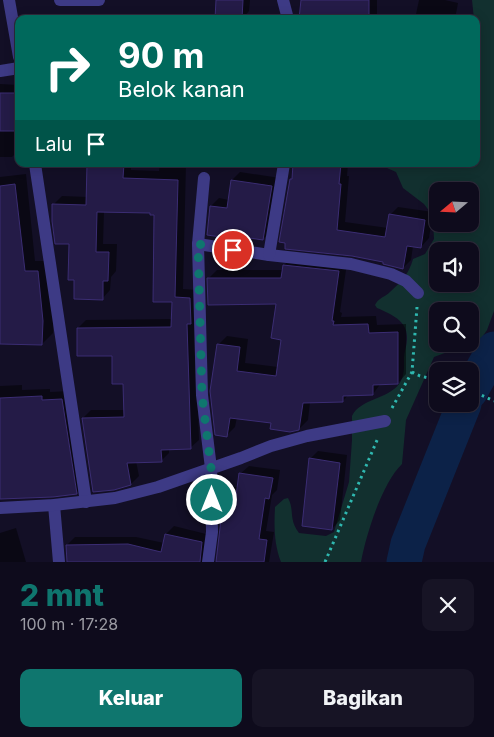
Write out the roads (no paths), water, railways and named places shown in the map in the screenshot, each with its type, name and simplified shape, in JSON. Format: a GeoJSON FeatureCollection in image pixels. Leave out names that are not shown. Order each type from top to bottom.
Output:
{"type":"FeatureCollection","features":[{"type":"Feature","properties":{"kind":"street"},"geometry":{"type":"LineString","coordinates":[[9,0],[15,34]]}},
{"type":"Feature","properties":{"kind":"street"},"geometry":{"type":"LineString","coordinates":[[60,0],[99,0]]}},
{"type":"Feature","properties":{"kind":"street"},"geometry":{"type":"LineString","coordinates":[[283,0],[287,15]]}},
{"type":"Feature","properties":{"kind":"street"},"geometry":{"type":"LineString","coordinates":[[0,71],[15,69]]}},
{"type":"Feature","properties":{"kind":"street"},"geometry":{"type":"LineString","coordinates":[[35,167],[86,502]]}},
{"type":"Feature","properties":{"kind":"street"},"geometry":{"type":"LineString","coordinates":[[269,255],[284,167]]}},
{"type":"Feature","properties":{"kind":"street"},"geometry":{"type":"LineString","coordinates":[[204,178],[198,244],[202,395],[211,468],[212,532],[208,562]]}},
{"type":"Feature","properties":{"kind":"street"},"geometry":{"type":"LineString","coordinates":[[198,244],[269,255],[351,264],[391,274],[406,282],[418,293]]}},
{"type":"Feature","properties":{"kind":"street"},"geometry":{"type":"LineString","coordinates":[[0,508],[54,505],[115,498],[158,487],[298,438],[385,421]]}},
{"type":"Feature","properties":{"kind":"street"},"geometry":{"type":"LineString","coordinates":[[54,505],[59,562]]}},
{"type":"Feature","properties":{"kind":"waterway"},"geometry":{"type":"LineString","coordinates":[[479,376],[494,349]]}},
{"type":"Feature","properties":{"kind":"waterway"},"geometry":{"type":"LineString","coordinates":[[404,562],[408,544],[461,412]]}}]}
